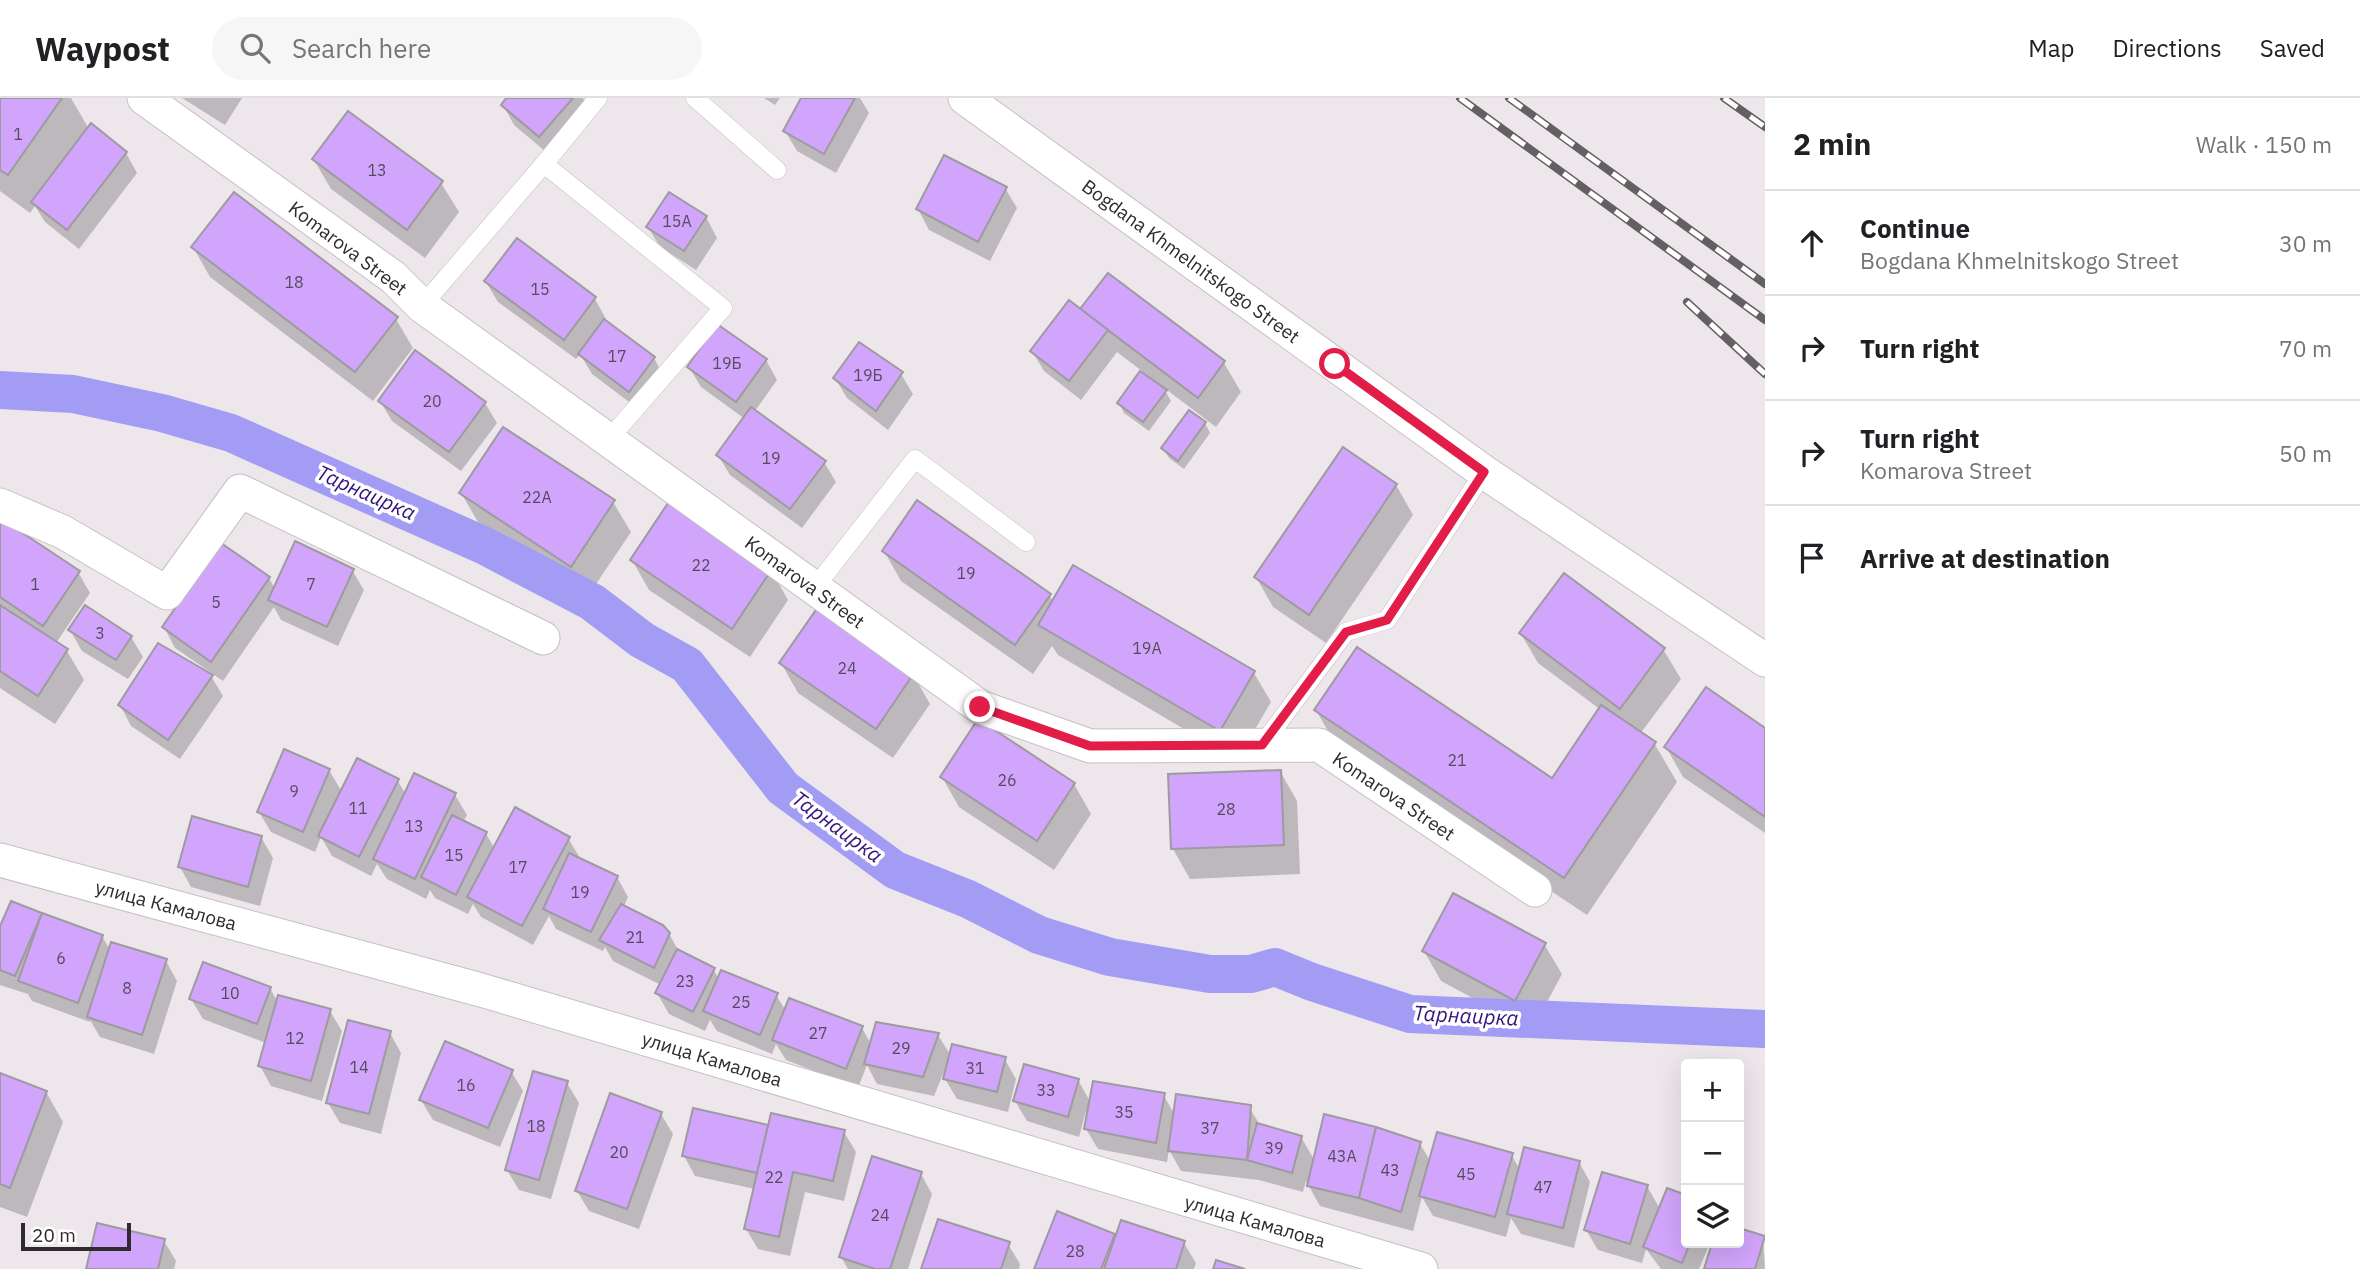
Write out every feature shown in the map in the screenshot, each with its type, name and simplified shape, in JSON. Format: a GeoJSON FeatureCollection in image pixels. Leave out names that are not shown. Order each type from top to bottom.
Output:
{"type":"FeatureCollection","features":[{"type":"Feature","properties":{"kind":"street","name":"Komarova Street"},"geometry":{"type":"LineString","coordinates":[[144,98],[393,277],[422,306],[609,439],[813,590],[980,707],[1090,746],[1319,745],[1535,890]]}},
{"type":"Feature","properties":{"kind":"street","name":"Bogdana Khmelnitskogo Street"},"geometry":{"type":"LineString","coordinates":[[965,98],[1484,472],[1765,660]]}},
{"type":"Feature","properties":{"kind":"street"},"geometry":{"type":"LineString","coordinates":[[0,505],[63,532],[167,593],[240,491],[543,638]]}},
{"type":"Feature","properties":{"kind":"street","name":"улица Камалова"},"geometry":{"type":"LineString","coordinates":[[0,860],[481,990],[1420,1269]]}},
{"type":"Feature","properties":{"kind":"lane"},"geometry":{"type":"LineString","coordinates":[[422,306],[598,98]]}},
{"type":"Feature","properties":{"kind":"lane"},"geometry":{"type":"LineString","coordinates":[[695,98],[777,170]]}},
{"type":"Feature","properties":{"kind":"lane"},"geometry":{"type":"LineString","coordinates":[[544,164],[723,308],[609,439]]}},
{"type":"Feature","properties":{"kind":"lane"},"geometry":{"type":"LineString","coordinates":[[813,590],[915,459],[1026,542]]}},
{"type":"Feature","properties":{"kind":"lane"},"geometry":{"type":"LineString","coordinates":[[1262,745],[1346,632],[1387,620],[1484,472]]}},
{"type":"Feature","properties":{"kind":"building"},"geometry":{"type":"Polygon","coordinates":[[[0,98],[62,98],[8,175],[0,170],[0,98]]]}},
{"type":"Feature","properties":{"kind":"building"},"geometry":{"type":"Polygon","coordinates":[[[506,98],[573,98],[539,137],[501,105],[506,98]]]}},
{"type":"Feature","properties":{"kind":"building"},"geometry":{"type":"Polygon","coordinates":[[[801,98],[855,98],[824,154],[783,131],[801,98]]]}},
{"type":"Feature","properties":{"kind":"building"},"geometry":{"type":"Polygon","coordinates":[[[348,111],[443,181],[407,230],[312,159],[348,111]]]}},
{"type":"Feature","properties":{"kind":"building"},"geometry":{"type":"Polygon","coordinates":[[[91,123],[127,152],[67,230],[31,202],[91,123]]]}},
{"type":"Feature","properties":{"kind":"building"},"geometry":{"type":"Polygon","coordinates":[[[944,155],[1007,187],[978,242],[916,209],[944,155]]]}},
{"type":"Feature","properties":{"kind":"building"},"geometry":{"type":"Polygon","coordinates":[[[234,192],[398,317],[355,372],[191,247],[234,192]]]}},
{"type":"Feature","properties":{"kind":"building"},"geometry":{"type":"Polygon","coordinates":[[[669,192],[707,216],[684,251],[646,227],[669,192]]]}},
{"type":"Feature","properties":{"kind":"building"},"geometry":{"type":"Polygon","coordinates":[[[517,238],[596,297],[564,340],[484,281],[517,238]]]}},
{"type":"Feature","properties":{"kind":"building"},"geometry":{"type":"Polygon","coordinates":[[[1108,273],[1225,361],[1198,398],[1080,309],[1108,273]]]}},
{"type":"Feature","properties":{"kind":"building"},"geometry":{"type":"Polygon","coordinates":[[[1069,300],[1108,330],[1069,381],[1030,351],[1069,300]]]}},
{"type":"Feature","properties":{"kind":"building"},"geometry":{"type":"Polygon","coordinates":[[[604,319],[655,357],[629,392],[578,354],[604,319]]]}},
{"type":"Feature","properties":{"kind":"building"},"geometry":{"type":"Polygon","coordinates":[[[717,324],[767,359],[736,402],[687,367],[717,324]]]}},
{"type":"Feature","properties":{"kind":"building"},"geometry":{"type":"Polygon","coordinates":[[[859,342],[903,372],[876,411],[833,378],[859,342]]]}},
{"type":"Feature","properties":{"kind":"building"},"geometry":{"type":"Polygon","coordinates":[[[415,350],[486,402],[449,452],[378,401],[415,350]]]}},
{"type":"Feature","properties":{"kind":"building"},"geometry":{"type":"Polygon","coordinates":[[[1140,371],[1167,390],[1143,422],[1117,403],[1140,371]]]}},
{"type":"Feature","properties":{"kind":"building"},"geometry":{"type":"Polygon","coordinates":[[[751,407],[826,461],[790,509],[716,455],[751,407]]]}},
{"type":"Feature","properties":{"kind":"building"},"geometry":{"type":"Polygon","coordinates":[[[1189,410],[1206,422],[1178,461],[1161,448],[1189,410]]]}},
{"type":"Feature","properties":{"kind":"building"},"geometry":{"type":"Polygon","coordinates":[[[503,427],[615,500],[571,567],[459,493],[503,427]]]}},
{"type":"Feature","properties":{"kind":"building"},"geometry":{"type":"Polygon","coordinates":[[[1343,447],[1397,484],[1309,615],[1254,577],[1343,447]]]}},
{"type":"Feature","properties":{"kind":"building"},"geometry":{"type":"Polygon","coordinates":[[[670,500],[772,569],[732,629],[630,560],[670,500]]]}},
{"type":"Feature","properties":{"kind":"building"},"geometry":{"type":"Polygon","coordinates":[[[917,500],[1051,594],[1015,645],[882,551],[917,500]]]}},
{"type":"Feature","properties":{"kind":"building"},"geometry":{"type":"Polygon","coordinates":[[[3,520],[80,571],[43,626],[0,597],[0,525],[3,520]]]}},
{"type":"Feature","properties":{"kind":"building"},"geometry":{"type":"Polygon","coordinates":[[[295,541],[354,569],[327,627],[268,600],[295,541]]]}},
{"type":"Feature","properties":{"kind":"building"},"geometry":{"type":"Polygon","coordinates":[[[221,543],[270,577],[211,662],[162,627],[221,543]]]}},
{"type":"Feature","properties":{"kind":"building"},"geometry":{"type":"Polygon","coordinates":[[[1073,565],[1255,671],[1220,731],[1038,625],[1073,565]]]}},
{"type":"Feature","properties":{"kind":"building"},"geometry":{"type":"Polygon","coordinates":[[[1564,573],[1665,648],[1620,709],[1519,633],[1564,573]]]}},
{"type":"Feature","properties":{"kind":"building"},"geometry":{"type":"Polygon","coordinates":[[[0,605],[68,649],[38,696],[0,671],[0,605]]]}},
{"type":"Feature","properties":{"kind":"building"},"geometry":{"type":"Polygon","coordinates":[[[85,605],[132,636],[116,660],[68,630],[85,605]]]}},
{"type":"Feature","properties":{"kind":"building"},"geometry":{"type":"Polygon","coordinates":[[[818,607],[914,673],[876,729],[779,663],[818,607]]]}},
{"type":"Feature","properties":{"kind":"building"},"geometry":{"type":"Polygon","coordinates":[[[158,643],[213,675],[168,740],[118,705],[158,643]]]}},
{"type":"Feature","properties":{"kind":"building"},"geometry":{"type":"Polygon","coordinates":[[[1357,647],[1552,778],[1601,705],[1656,742],[1564,878],[1314,710],[1357,647]]]}},
{"type":"Feature","properties":{"kind":"building"},"geometry":{"type":"Polygon","coordinates":[[[1706,687],[1765,728],[1765,817],[1664,747],[1706,687]]]}},
{"type":"Feature","properties":{"kind":"building"},"geometry":{"type":"Polygon","coordinates":[[[978,719],[1075,783],[1037,841],[940,777],[978,719]]]}},
{"type":"Feature","properties":{"kind":"building"},"geometry":{"type":"Polygon","coordinates":[[[284,749],[330,769],[303,832],[257,812],[284,749]]]}},
{"type":"Feature","properties":{"kind":"building"},"geometry":{"type":"Polygon","coordinates":[[[357,758],[399,779],[359,857],[318,836],[357,758]]]}},
{"type":"Feature","properties":{"kind":"building"},"geometry":{"type":"Polygon","coordinates":[[[1281,770],[1284,845],[1171,849],[1168,774],[1281,770]]]}},
{"type":"Feature","properties":{"kind":"building"},"geometry":{"type":"Polygon","coordinates":[[[414,773],[456,793],[415,879],[373,859],[414,773]]]}},
{"type":"Feature","properties":{"kind":"building"},"geometry":{"type":"Polygon","coordinates":[[[515,807],[570,837],[522,926],[467,897],[515,807]]]}},
{"type":"Feature","properties":{"kind":"building"},"geometry":{"type":"Polygon","coordinates":[[[452,815],[487,832],[456,895],[421,877],[452,815]]]}},
{"type":"Feature","properties":{"kind":"building"},"geometry":{"type":"Polygon","coordinates":[[[192,816],[262,836],[248,887],[178,867],[192,816]]]}},
{"type":"Feature","properties":{"kind":"building"},"geometry":{"type":"Polygon","coordinates":[[[569,853],[618,876],[591,932],[543,909],[569,853]]]}},
{"type":"Feature","properties":{"kind":"building"},"geometry":{"type":"Polygon","coordinates":[[[1453,893],[1546,943],[1515,1001],[1422,951],[1453,893]]]}},
{"type":"Feature","properties":{"kind":"building"},"geometry":{"type":"Polygon","coordinates":[[[11,901],[42,913],[15,976],[0,970],[0,926],[11,901]]]}},
{"type":"Feature","properties":{"kind":"building"},"geometry":{"type":"Polygon","coordinates":[[[621,904],[663,925],[670,933],[654,968],[599,940],[621,904]]]}},
{"type":"Feature","properties":{"kind":"building"},"geometry":{"type":"Polygon","coordinates":[[[42,913],[103,935],[78,1003],[18,981],[42,913]]]}},
{"type":"Feature","properties":{"kind":"building"},"geometry":{"type":"Polygon","coordinates":[[[111,942],[167,959],[142,1035],[87,1017],[111,942]]]}},
{"type":"Feature","properties":{"kind":"building"},"geometry":{"type":"Polygon","coordinates":[[[677,949],[715,968],[693,1012],[655,993],[677,949]]]}},
{"type":"Feature","properties":{"kind":"building"},"geometry":{"type":"Polygon","coordinates":[[[203,962],[271,987],[257,1024],[189,999],[203,962]]]}},
{"type":"Feature","properties":{"kind":"building"},"geometry":{"type":"Polygon","coordinates":[[[721,970],[778,993],[760,1035],[703,1011],[721,970]]]}},
{"type":"Feature","properties":{"kind":"building"},"geometry":{"type":"Polygon","coordinates":[[[278,995],[331,1009],[311,1081],[258,1066],[278,995]]]}},
{"type":"Feature","properties":{"kind":"building"},"geometry":{"type":"Polygon","coordinates":[[[789,998],[863,1026],[846,1069],[772,1040],[789,998]]]}},
{"type":"Feature","properties":{"kind":"building"},"geometry":{"type":"Polygon","coordinates":[[[348,1020],[391,1031],[369,1114],[326,1103],[348,1020]]]}},
{"type":"Feature","properties":{"kind":"building"},"geometry":{"type":"Polygon","coordinates":[[[876,1022],[939,1033],[923,1077],[864,1064],[876,1022]]]}},
{"type":"Feature","properties":{"kind":"building"},"geometry":{"type":"Polygon","coordinates":[[[445,1041],[513,1070],[488,1128],[419,1100],[445,1041]]]}},
{"type":"Feature","properties":{"kind":"building"},"geometry":{"type":"Polygon","coordinates":[[[952,1044],[1006,1057],[997,1092],[943,1079],[952,1044]]]}},
{"type":"Feature","properties":{"kind":"building"},"geometry":{"type":"Polygon","coordinates":[[[1024,1064],[1079,1079],[1068,1117],[1013,1101],[1024,1064]]]}},
{"type":"Feature","properties":{"kind":"building"},"geometry":{"type":"Polygon","coordinates":[[[533,1071],[568,1081],[539,1180],[505,1170],[533,1071]]]}},
{"type":"Feature","properties":{"kind":"building"},"geometry":{"type":"Polygon","coordinates":[[[0,1073],[47,1091],[10,1188],[0,1184],[0,1073]]]}},
{"type":"Feature","properties":{"kind":"building"},"geometry":{"type":"Polygon","coordinates":[[[1093,1081],[1165,1093],[1156,1143],[1084,1129],[1093,1081]]]}},
{"type":"Feature","properties":{"kind":"building"},"geometry":{"type":"Polygon","coordinates":[[[610,1093],[662,1112],[627,1209],[575,1191],[610,1093]]]}},
{"type":"Feature","properties":{"kind":"building"},"geometry":{"type":"Polygon","coordinates":[[[1176,1094],[1251,1105],[1247,1160],[1168,1151],[1176,1094]]]}},
{"type":"Feature","properties":{"kind":"building"},"geometry":{"type":"Polygon","coordinates":[[[693,1108],[768,1125],[757,1173],[682,1156],[693,1108]]]}},
{"type":"Feature","properties":{"kind":"building"},"geometry":{"type":"Polygon","coordinates":[[[771,1113],[845,1130],[833,1181],[793,1172],[779,1237],[744,1229],[771,1113]]]}},
{"type":"Feature","properties":{"kind":"building"},"geometry":{"type":"Polygon","coordinates":[[[1324,1114],[1376,1127],[1359,1198],[1307,1186],[1324,1114]]]}},
{"type":"Feature","properties":{"kind":"building"},"geometry":{"type":"Polygon","coordinates":[[[1257,1123],[1302,1136],[1292,1173],[1247,1160],[1257,1123]]]}},
{"type":"Feature","properties":{"kind":"building"},"geometry":{"type":"Polygon","coordinates":[[[1376,1127],[1421,1142],[1401,1212],[1359,1198],[1376,1127]]]}},
{"type":"Feature","properties":{"kind":"building"},"geometry":{"type":"Polygon","coordinates":[[[1437,1132],[1513,1153],[1495,1217],[1419,1196],[1437,1132]]]}},
{"type":"Feature","properties":{"kind":"building"},"geometry":{"type":"Polygon","coordinates":[[[1524,1147],[1580,1161],[1563,1228],[1507,1214],[1524,1147]]]}},
{"type":"Feature","properties":{"kind":"building"},"geometry":{"type":"Polygon","coordinates":[[[872,1156],[922,1172],[890,1269],[875,1269],[839,1257],[872,1156]]]}},
{"type":"Feature","properties":{"kind":"building"},"geometry":{"type":"Polygon","coordinates":[[[1602,1172],[1648,1185],[1630,1244],[1584,1230],[1602,1172]]]}},
{"type":"Feature","properties":{"kind":"building"},"geometry":{"type":"Polygon","coordinates":[[[1667,1188],[1681,1193],[1681,1248],[1688,1248],[1682,1263],[1643,1247],[1667,1188]]]}},
{"type":"Feature","properties":{"kind":"building"},"geometry":{"type":"Polygon","coordinates":[[[1057,1211],[1115,1234],[1101,1269],[1034,1269],[1057,1211]]]}},
{"type":"Feature","properties":{"kind":"building"},"geometry":{"type":"Polygon","coordinates":[[[938,1219],[1010,1242],[1001,1269],[921,1269],[938,1219]]]}},
{"type":"Feature","properties":{"kind":"building"},"geometry":{"type":"Polygon","coordinates":[[[1121,1220],[1185,1241],[1176,1269],[1104,1269],[1121,1220]]]}},
{"type":"Feature","properties":{"kind":"building"},"geometry":{"type":"Polygon","coordinates":[[[97,1223],[165,1239],[158,1269],[86,1269],[97,1223]]]}},
{"type":"Feature","properties":{"kind":"building"},"geometry":{"type":"Polygon","coordinates":[[[1744,1230],[1765,1236],[1755,1269],[1704,1269],[1710,1248],[1744,1248],[1744,1230]]]}},
{"type":"Feature","properties":{"kind":"building"},"geometry":{"type":"Polygon","coordinates":[[[1216,1260],[1245,1269],[1213,1269],[1216,1260]]]}},
{"type":"Feature","properties":{"kind":"waterway","name":"Тарнаирка"},"geometry":{"type":"LineString","coordinates":[[0,390],[73,394],[162,413],[231,433],[485,546],[592,602],[642,640],[687,665],[783,788],[895,870],[968,899],[1039,935],[1110,957],[1210,974],[1251,974],[1275,967],[1410,1014],[1765,1029]]}},
{"type":"Feature","properties":{"kind":"railway"},"geometry":{"type":"LineString","coordinates":[[1460,98],[1765,320]]}},
{"type":"Feature","properties":{"kind":"railway"},"geometry":{"type":"LineString","coordinates":[[1509,98],[1765,284]]}},
{"type":"Feature","properties":{"kind":"railway"},"geometry":{"type":"LineString","coordinates":[[1724,98],[1765,127]]}},
{"type":"Feature","properties":{"kind":"railway"},"geometry":{"type":"LineString","coordinates":[[1687,302],[1765,374]]}},
{"type":"Feature","properties":{"kind":"route"},"geometry":{"type":"LineString","coordinates":[[980,707],[1090,746],[1262,745],[1346,632],[1387,620],[1484,472],[1335,364]]}}]}
